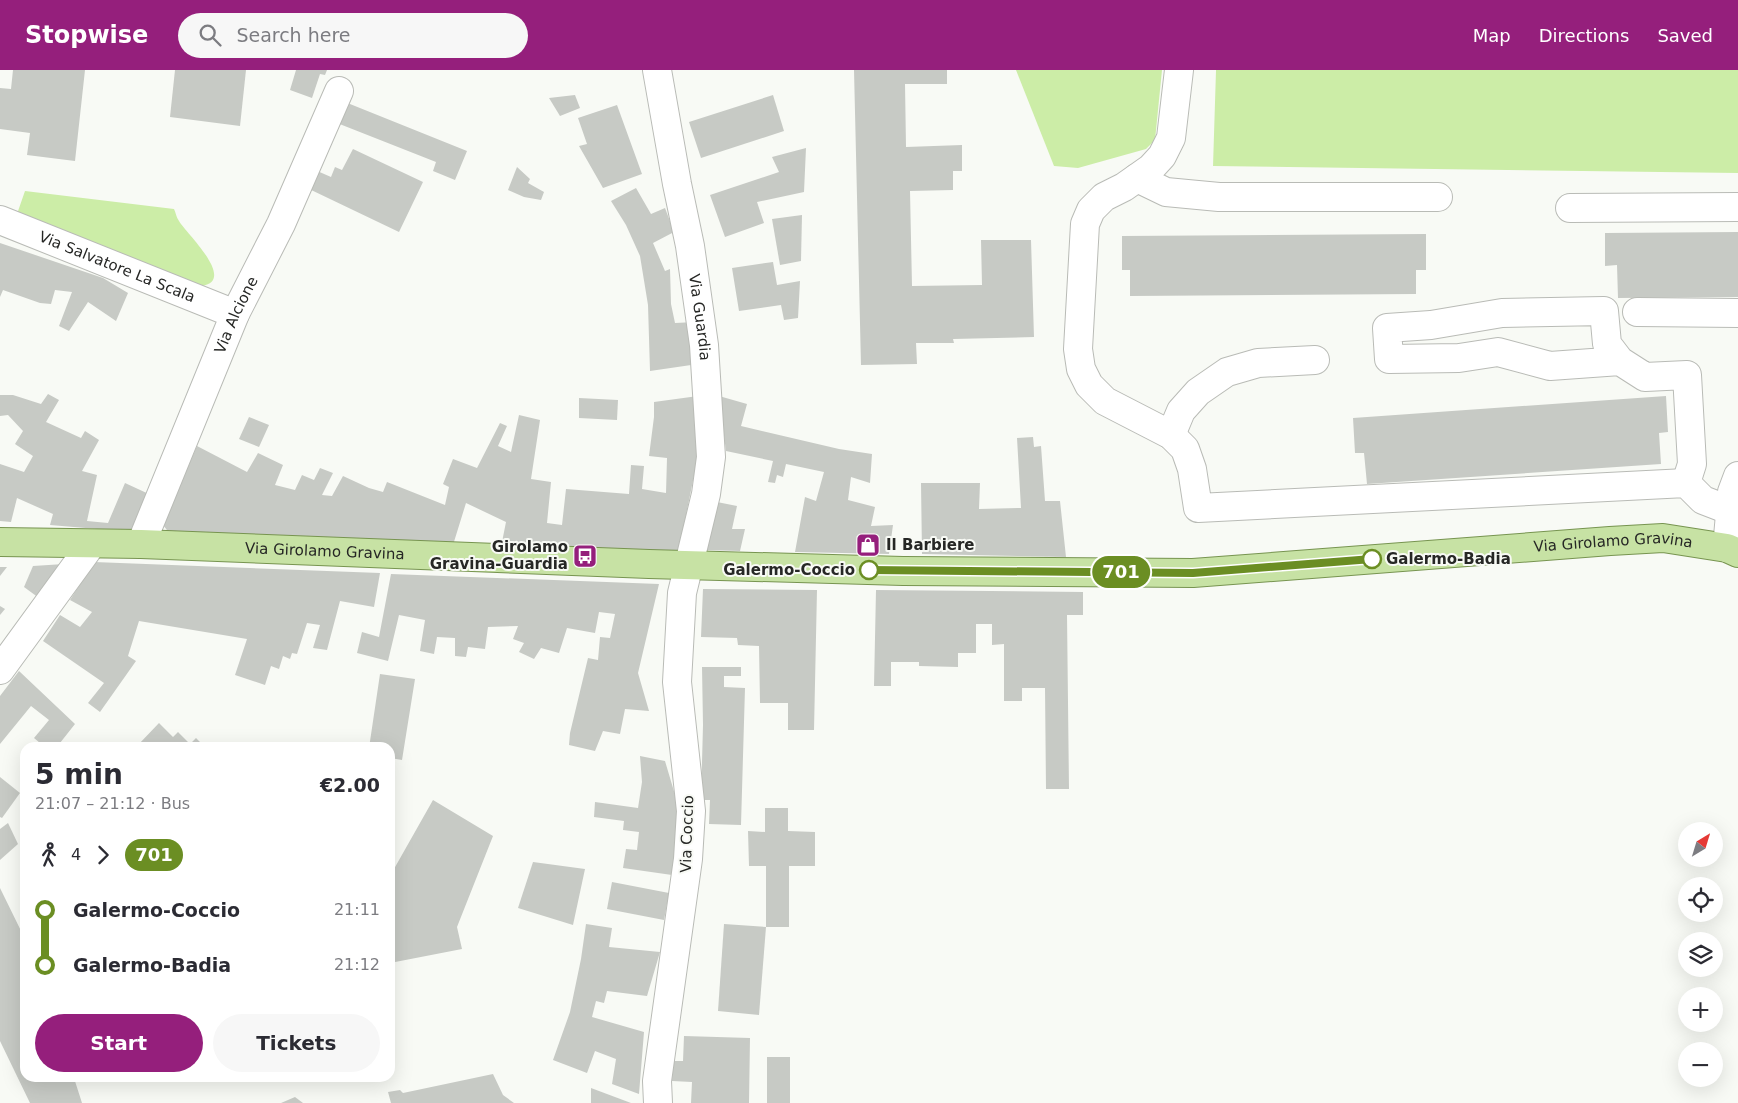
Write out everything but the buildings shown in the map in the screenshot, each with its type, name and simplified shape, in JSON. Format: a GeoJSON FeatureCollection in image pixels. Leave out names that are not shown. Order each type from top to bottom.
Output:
{"type":"FeatureCollection","features":[{"type":"Feature","properties":{"kind":"main road","name":"Via Girolamo Gravina"},"geometry":{"type":"LineString","coordinates":[[0,542],[91,545],[141,544],[689,565],[903,571],[1193,573],[1664,538],[1732,550]]}},
{"type":"Feature","properties":{"kind":"street","name":"Via Guardia"},"geometry":{"type":"LineString","coordinates":[[657,70],[690,246],[705,354],[711,457],[706,494],[689,565]]}},
{"type":"Feature","properties":{"kind":"street"},"geometry":{"type":"LineString","coordinates":[[1179,70],[1171,138],[1162,156],[1151,168],[1124,188],[1104,197],[1091,210],[1085,224],[1079,355],[1081,369],[1089,386],[1105,401],[1171,435],[1185,448],[1192,469],[1198,508],[1686,483],[1702,500],[1730,510]]}},
{"type":"Feature","properties":{"kind":"street","name":"Via Alcione"},"geometry":{"type":"LineString","coordinates":[[141,544],[235,314],[281,224],[339,91]]}},
{"type":"Feature","properties":{"kind":"street"},"geometry":{"type":"LineString","coordinates":[[1137,178],[1166,192],[1219,197],[1438,197]]}},
{"type":"Feature","properties":{"kind":"street"},"geometry":{"type":"LineString","coordinates":[[1570,208],[1738,207]]}},
{"type":"Feature","properties":{"kind":"street","name":"Via Salvatore La Scala"},"geometry":{"type":"LineString","coordinates":[[0,220],[235,314]]}},
{"type":"Feature","properties":{"kind":"street"},"geometry":{"type":"LineString","coordinates":[[1620,361],[1550,366],[1498,352],[1459,358],[1389,359],[1387,328],[1431,325],[1495,314],[1604,311],[1607,344],[1620,361],[1645,377],[1686,375],[1692,464],[1686,483]]}},
{"type":"Feature","properties":{"kind":"street"},"geometry":{"type":"LineString","coordinates":[[1637,312],[1738,313]]}},
{"type":"Feature","properties":{"kind":"street"},"geometry":{"type":"LineString","coordinates":[[1495,314],[1498,352]]}},
{"type":"Feature","properties":{"kind":"street"},"geometry":{"type":"LineString","coordinates":[[1171,435],[1181,411],[1198,392],[1227,372],[1258,363],[1314,360]]}},
{"type":"Feature","properties":{"kind":"street"},"geometry":{"type":"LineString","coordinates":[[1732,550],[1730,510],[1732,492],[1738,476]]}},
{"type":"Feature","properties":{"kind":"street"},"geometry":{"type":"LineString","coordinates":[[0,670],[91,545]]}},
{"type":"Feature","properties":{"kind":"street","name":"Via Coccio"},"geometry":{"type":"LineString","coordinates":[[658,1103],[657,1081],[688,859],[691,811],[677,682],[682,592],[689,565]]}},
{"type":"Feature","properties":{"kind":"green space"},"geometry":{"type":"Polygon","coordinates":[[[1016,70],[1162,70],[1155,140],[1146,149],[1078,168],[1054,166],[1016,70]]]}},
{"type":"Feature","properties":{"kind":"green space"},"geometry":{"type":"Polygon","coordinates":[[[1216,70],[1738,70],[1738,173],[1213,166],[1216,70]]]}},
{"type":"Feature","properties":{"kind":"green space"},"geometry":{"type":"Polygon","coordinates":[[[25,191],[174,209],[179,221],[207,256],[214,275],[211,282],[201,286],[17,214],[25,191]]]}},
{"type":"Feature","properties":{"kind":"bus line","name":"701"},"geometry":{"type":"LineString","coordinates":[[869,570],[1193,573],[1372,559]]}},
{"type":"Feature","properties":{"kind":"place","name":"Il Barbiere"},"geometry":{"type":"Point","coordinates":[868,545]}},
{"type":"Feature","properties":{"kind":"place","name":"Girolamo Gravina-Guardia"},"geometry":{"type":"Point","coordinates":[585,556]}},
{"type":"Feature","properties":{"kind":"place","name":"Galermo-Badia"},"geometry":{"type":"Point","coordinates":[1372,559]}},
{"type":"Feature","properties":{"kind":"place","name":"Galermo-Coccio"},"geometry":{"type":"Point","coordinates":[869,570]}}]}
